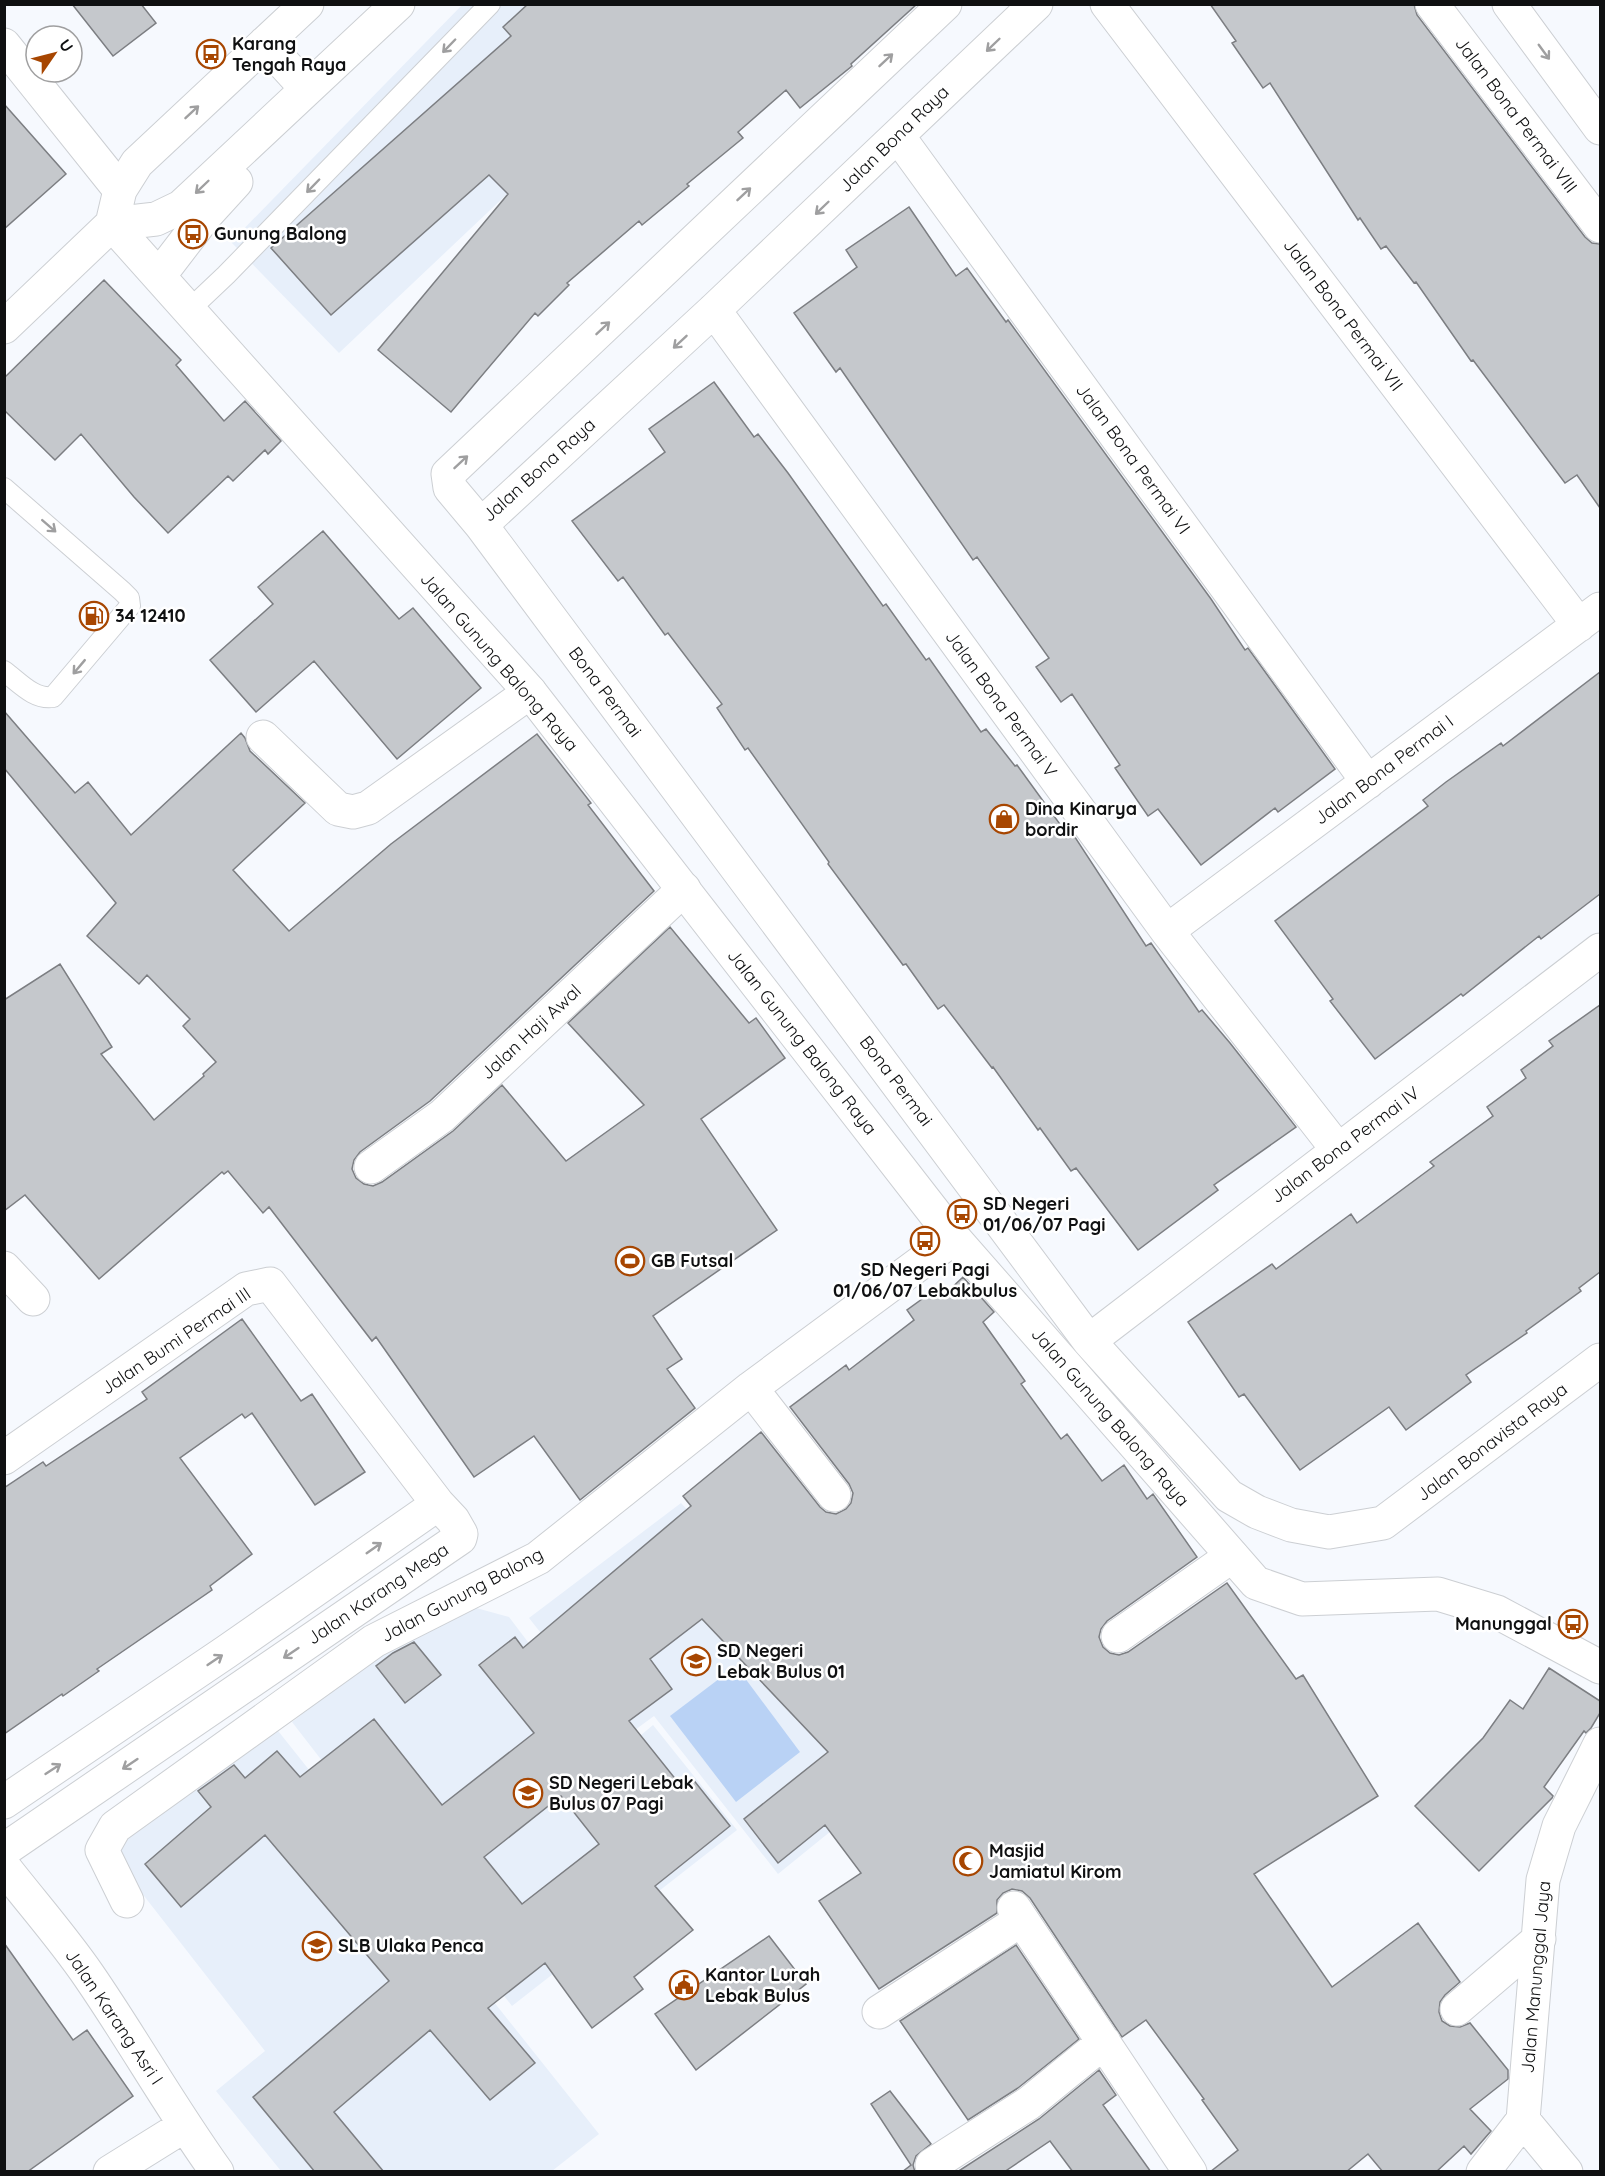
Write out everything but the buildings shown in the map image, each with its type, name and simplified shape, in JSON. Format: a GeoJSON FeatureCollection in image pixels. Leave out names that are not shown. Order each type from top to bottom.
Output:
{"type":"FeatureCollection","features":[{"type":"Feature","properties":{"kind":"street"},"geometry":{"type":"LineString","coordinates":[[4,327],[111,224],[120,190],[137,163],[307,4]]}},
{"type":"Feature","properties":{"kind":"street"},"geometry":{"type":"LineString","coordinates":[[111,224],[156,219],[181,207],[398,4]]}},
{"type":"Feature","properties":{"kind":"street","name":"Jalan Bona Raya"},"geometry":{"type":"LineString","coordinates":[[945,4],[448,474],[450,488],[481,525],[714,310],[1036,4]]}},
{"type":"Feature","properties":{"kind":"street","name":"Jalan Bona Permai VII"},"geometry":{"type":"LineString","coordinates":[[1107,4],[1590,617]]}},
{"type":"Feature","properties":{"kind":"street","name":"Jalan Bona Permai VIII"},"geometry":{"type":"LineString","coordinates":[[1432,4],[1600,226]]}},
{"type":"Feature","properties":{"kind":"street"},"geometry":{"type":"LineString","coordinates":[[1509,4],[1600,128]]}},
{"type":"Feature","properties":{"kind":"street"},"geometry":{"type":"LineString","coordinates":[[265,43],[307,89]]}},
{"type":"Feature","properties":{"kind":"street"},"geometry":{"type":"LineString","coordinates":[[4,45],[120,190]]}},
{"type":"Feature","properties":{"kind":"street"},"geometry":{"type":"LineString","coordinates":[[159,276],[206,216],[240,178],[258,134]]}},
{"type":"Feature","properties":{"kind":"street","name":"Jalan Bona Permai VI"},"geometry":{"type":"LineString","coordinates":[[898,136],[1368,782]]}},
{"type":"Feature","properties":{"kind":"street","name":"Jalan Gunung Balong Raya"},"geometry":{"type":"LineString","coordinates":[[111,224],[530,693],[954,1238],[1256,1583],[1302,1599],[1438,1594],[1497,1612],[1600,1667]]}},
{"type":"Feature","properties":{"kind":"street","name":"Jalan Bona Permai V"},"geometry":{"type":"LineString","coordinates":[[714,310],[1167,931],[1338,1150]]}},
{"type":"Feature","properties":{"kind":"street","name":"Bona Permai"},"geometry":{"type":"LineString","coordinates":[[481,525],[1089,1341],[1229,1496],[1257,1512],[1292,1525],[1329,1532],[1383,1523]]}},
{"type":"Feature","properties":{"kind":"street","name":"Jalan Bona Permai I"},"geometry":{"type":"LineString","coordinates":[[1167,931],[1590,617]]}},
{"type":"Feature","properties":{"kind":"street"},"geometry":{"type":"LineString","coordinates":[[263,736],[338,808],[353,812],[368,808],[530,693]]}},
{"type":"Feature","properties":{"kind":"street","name":"Jalan Haji Awal"},"geometry":{"type":"LineString","coordinates":[[371,1167],[442,1116],[684,889]]}},
{"type":"Feature","properties":{"kind":"street","name":"Jalan Bona Permai IV"},"geometry":{"type":"LineString","coordinates":[[1089,1341],[1600,950]]}},
{"type":"Feature","properties":{"kind":"street","name":"Jalan Gunung Balong"},"geometry":{"type":"LineString","coordinates":[[127,1901],[102,1850],[115,1827],[374,1641],[538,1558],[752,1388],[954,1238]]}},
{"type":"Feature","properties":{"kind":"street"},"geometry":{"type":"LineString","coordinates":[[4,1268],[33,1299]]}},
{"type":"Feature","properties":{"kind":"street","name":"Jalan Bumi Permai III"},"geometry":{"type":"LineString","coordinates":[[4,1458],[246,1289],[270,1284],[438,1504]]}},
{"type":"Feature","properties":{"kind":"street","name":"Jalan Bonavista Raya"},"geometry":{"type":"LineString","coordinates":[[1383,1523],[1600,1360]]}},
{"type":"Feature","properties":{"kind":"street"},"geometry":{"type":"LineString","coordinates":[[752,1388],[834,1496]]}},
{"type":"Feature","properties":{"kind":"street"},"geometry":{"type":"LineString","coordinates":[[4,1802],[226,1652],[438,1504]]}},
{"type":"Feature","properties":{"kind":"street","name":"Jalan Karang Mega"},"geometry":{"type":"LineString","coordinates":[[4,1850],[460,1538],[461,1530],[438,1504]]}},
{"type":"Feature","properties":{"kind":"street"},"geometry":{"type":"LineString","coordinates":[[1118,1636],[1232,1556]]}},
{"type":"Feature","properties":{"kind":"street","name":"Jalan Manunggal Jaya"},"geometry":{"type":"LineString","coordinates":[[1523,2120],[1543,1880],[1559,1826],[1600,1744]]}},
{"type":"Feature","properties":{"kind":"street","name":"Jalan Karang Asri I"},"geometry":{"type":"LineString","coordinates":[[4,1867],[87,1974],[184,2126],[217,2172]]}},
{"type":"Feature","properties":{"kind":"street"},"geometry":{"type":"LineString","coordinates":[[879,2012],[1017,1914],[1190,2172]]}},
{"type":"Feature","properties":{"kind":"street"},"geometry":{"type":"LineString","coordinates":[[1457,2009],[1539,1939]]}},
{"type":"Feature","properties":{"kind":"street"},"geometry":{"type":"LineString","coordinates":[[932,2165],[1029,2103],[1104,2042]]}},
{"type":"Feature","properties":{"kind":"street"},"geometry":{"type":"LineString","coordinates":[[1483,2172],[1523,2120],[1566,2172]]}},
{"type":"Feature","properties":{"kind":"street"},"geometry":{"type":"LineString","coordinates":[[110,2172],[184,2126]]}},
{"type":"Feature","properties":{"kind":"lane"},"geometry":{"type":"LineString","coordinates":[[189,310],[226,275],[490,4]]}},
{"type":"Feature","properties":{"kind":"lane"},"geometry":{"type":"LineString","coordinates":[[4,488],[122,591],[129,598],[130,606],[53,697],[44,699],[4,671]]}},
{"type":"Feature","properties":{"kind":"shaded area"},"geometry":{"type":"Polygon","coordinates":[[[462,5],[707,5],[339,353],[231,242],[462,5]]]}},
{"type":"Feature","properties":{"kind":"shaded area","name":"SD Negeri Lebak Bulus 01"},"geometry":{"type":"Polygon","coordinates":[[[681,1503],[872,1708],[926,1754],[778,1874],[654,1716],[624,1738],[529,1618],[681,1503]]]}},
{"type":"Feature","properties":{"kind":"shaded area","name":"SD Negeri Lebak Bulus 07 Pagi"},"geometry":{"type":"Polygon","coordinates":[[[447,1600],[509,1617],[615,1757],[653,1725],[737,1830],[512,2006],[292,1722],[447,1600]]]}},
{"type":"Feature","properties":{"kind":"shaded area"},"geometry":{"type":"Polygon","coordinates":[[[736,1666],[800,1752],[736,1802],[670,1716],[736,1666]]]}},
{"type":"Feature","properties":{"kind":"shaded area","name":"SLB Ulaka Penca"},"geometry":{"type":"Polygon","coordinates":[[[267,1717],[599,2134],[552,2171],[281,2171],[216,2091],[265,2051],[102,1842],[267,1717]]]}},
{"type":"Feature","properties":{"kind":"place","name":"Karang Tengah Raya"},"geometry":{"type":"Point","coordinates":[211,54]}},
{"type":"Feature","properties":{"kind":"place","name":"Gunung Balong"},"geometry":{"type":"Point","coordinates":[193,234]}},
{"type":"Feature","properties":{"kind":"place","name":"34 12410"},"geometry":{"type":"Point","coordinates":[94,616]}},
{"type":"Feature","properties":{"kind":"place","name":"Dina Kinarya bordir"},"geometry":{"type":"Point","coordinates":[1004,819]}},
{"type":"Feature","properties":{"kind":"place","name":"SD Negeri 01/06/07 Pagi"},"geometry":{"type":"Point","coordinates":[962,1214]}},
{"type":"Feature","properties":{"kind":"place","name":"SD Negeri Pagi 01/06/07 Lebakbulus"},"geometry":{"type":"Point","coordinates":[925,1241]}},
{"type":"Feature","properties":{"kind":"place","name":"GB Futsal"},"geometry":{"type":"Point","coordinates":[630,1261]}},
{"type":"Feature","properties":{"kind":"place","name":"Manunggal"},"geometry":{"type":"Point","coordinates":[1573,1624]}},
{"type":"Feature","properties":{"kind":"place","name":"SD Negeri Lebak Bulus 01"},"geometry":{"type":"Point","coordinates":[696,1661]}},
{"type":"Feature","properties":{"kind":"place","name":"SD Negeri Lebak Bulus 07 Pagi"},"geometry":{"type":"Point","coordinates":[528,1793]}},
{"type":"Feature","properties":{"kind":"place","name":"Masjid Jamiatul Kirom"},"geometry":{"type":"Point","coordinates":[968,1861]}},
{"type":"Feature","properties":{"kind":"place","name":"SLB Ulaka Penca"},"geometry":{"type":"Point","coordinates":[317,1946]}},
{"type":"Feature","properties":{"kind":"place","name":"Kantor Lurah Lebak Bulus"},"geometry":{"type":"Point","coordinates":[684,1985]}}]}
